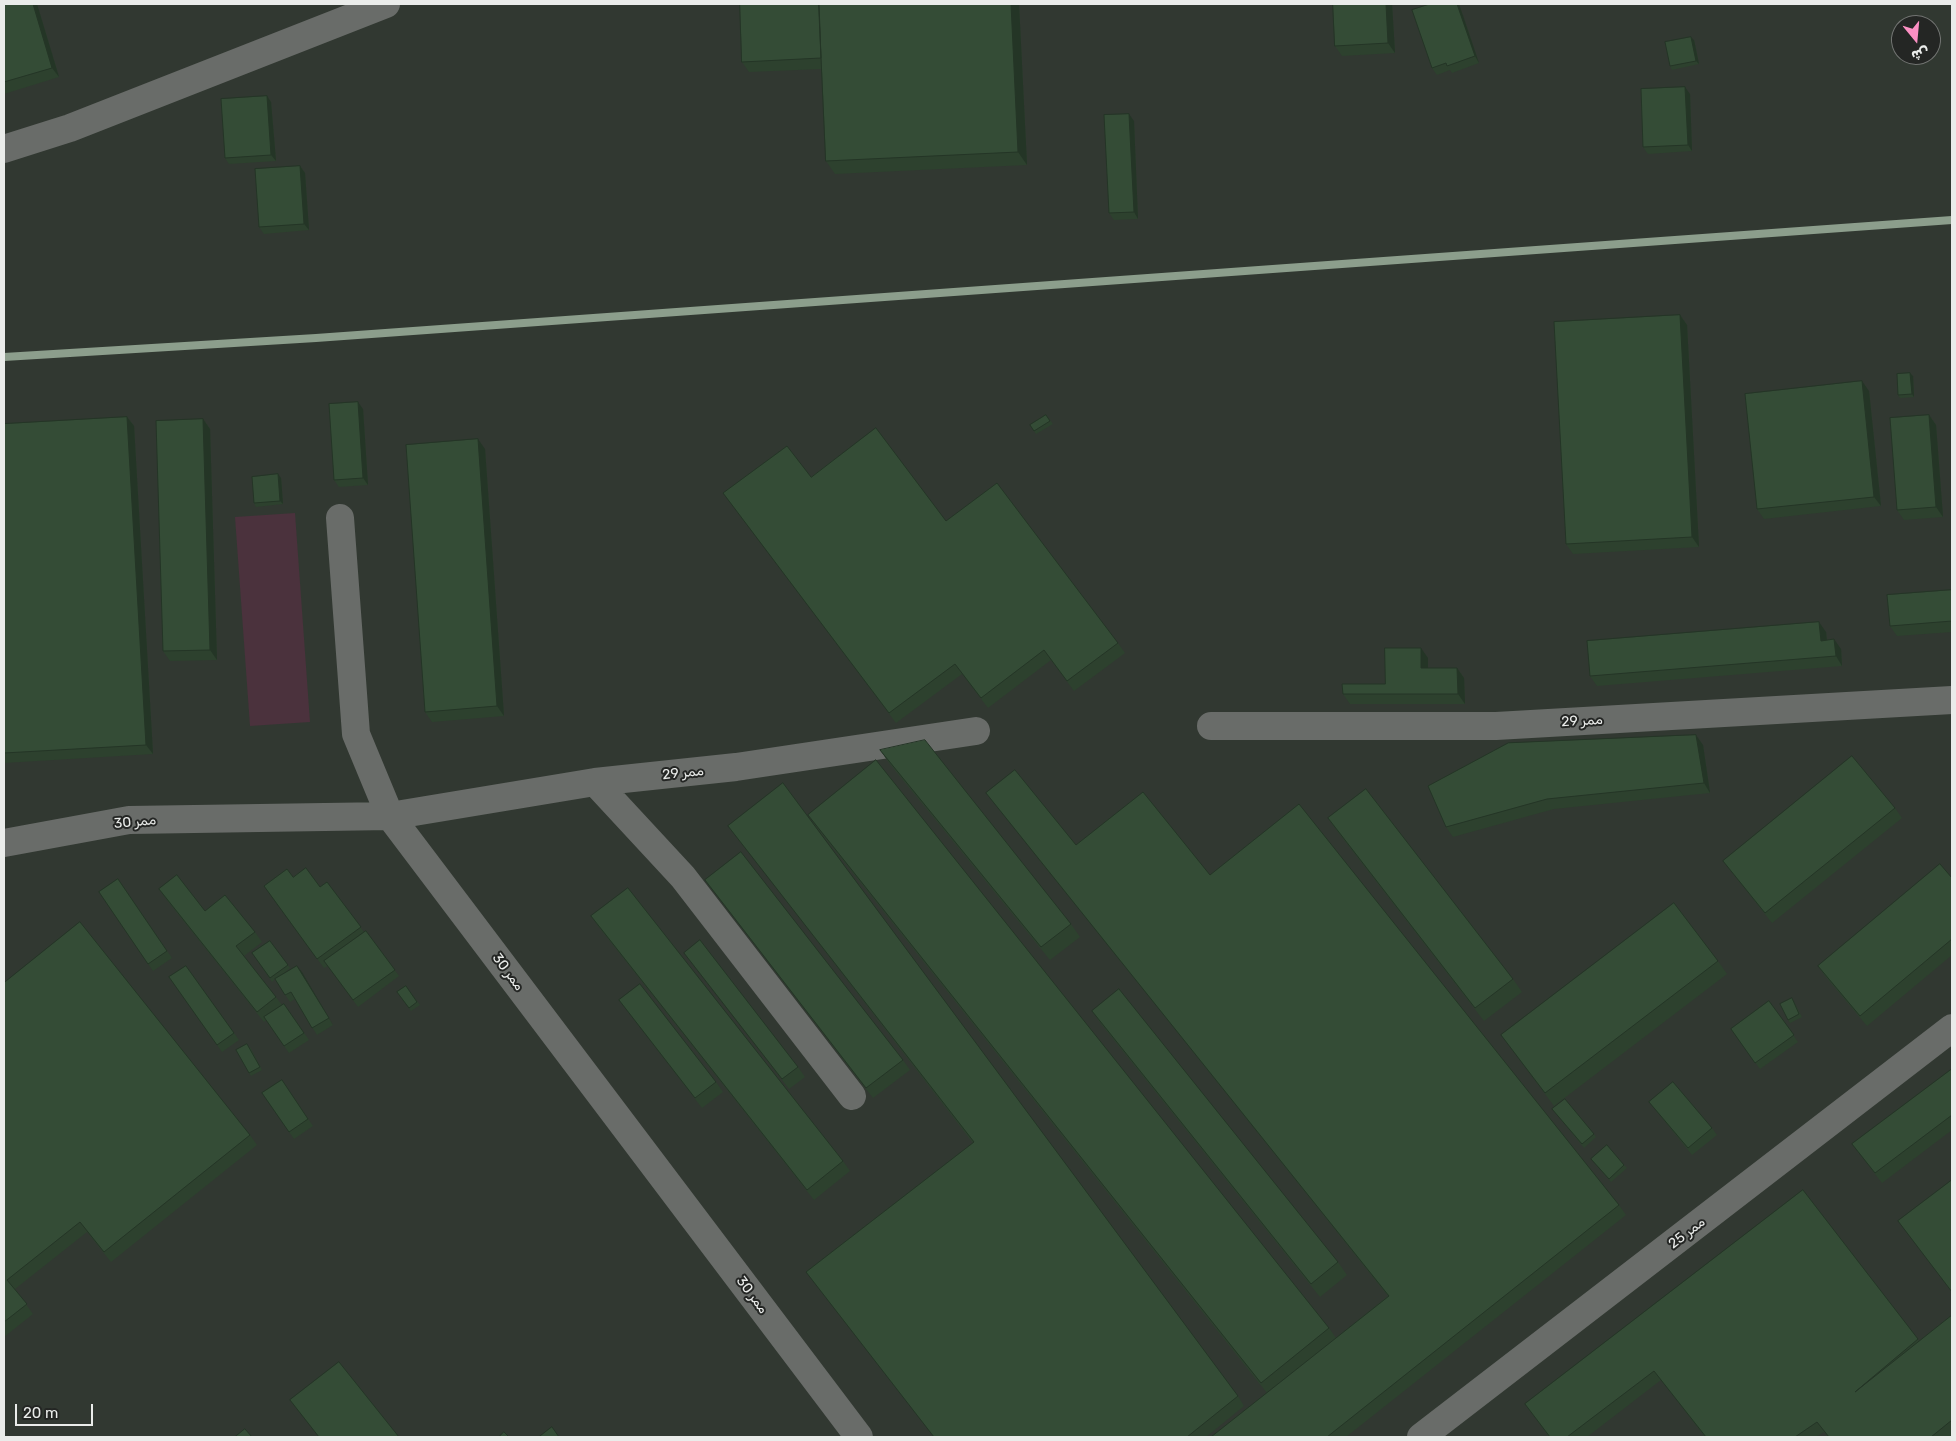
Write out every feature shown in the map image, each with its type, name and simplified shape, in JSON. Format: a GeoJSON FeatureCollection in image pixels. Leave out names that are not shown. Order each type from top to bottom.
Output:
{"type":"FeatureCollection","features":[{"type":"Feature","properties":{"kind":"lane"},"geometry":{"type":"LineString","coordinates":[[4,149],[70,128],[386,4]]}},
{"type":"Feature","properties":{"kind":"lane"},"geometry":{"type":"LineString","coordinates":[[340,518],[356,734],[390,816]]}},
{"type":"Feature","properties":{"kind":"lane","name":"ممر 29"},"geometry":{"type":"LineString","coordinates":[[1211,726],[1496,726],[1952,700]]}},
{"type":"Feature","properties":{"kind":"lane","name":"ممر 29"},"geometry":{"type":"LineString","coordinates":[[390,816],[595,782],[736,767],[976,731]]}},
{"type":"Feature","properties":{"kind":"lane"},"geometry":{"type":"LineString","coordinates":[[595,782],[683,877],[852,1096]]}},
{"type":"Feature","properties":{"kind":"lane","name":"ممر 30"},"geometry":{"type":"LineString","coordinates":[[4,843],[129,820],[390,816],[859,1437]]}},
{"type":"Feature","properties":{"kind":"lane","name":"ممر 25"},"geometry":{"type":"LineString","coordinates":[[1421,1437],[1952,1028]]}},
{"type":"Feature","properties":{"kind":"shaded area"},"geometry":{"type":"Polygon","coordinates":[[[4,4],[1952,4],[1952,1437],[4,1437],[4,4]]]}},
{"type":"Feature","properties":{"kind":"shaded area"},"geometry":{"type":"Polygon","coordinates":[[[295,513],[310,722],[250,726],[235,517],[295,513]]]}},
{"type":"Feature","properties":{"kind":"building"},"geometry":{"type":"Polygon","coordinates":[[[4,4],[33,4],[52,68],[4,82],[4,4]]]}},
{"type":"Feature","properties":{"kind":"building"},"geometry":{"type":"Polygon","coordinates":[[[740,4],[819,4],[821,58],[742,62],[740,4]]]}},
{"type":"Feature","properties":{"kind":"building"},"geometry":{"type":"Polygon","coordinates":[[[819,4],[1011,4],[1018,152],[826,161],[819,4]]]}},
{"type":"Feature","properties":{"kind":"building"},"geometry":{"type":"Polygon","coordinates":[[[1333,4],[1386,4],[1388,43],[1335,46],[1333,4]]]}},
{"type":"Feature","properties":{"kind":"building"},"geometry":{"type":"Polygon","coordinates":[[[1430,4],[1457,4],[1475,56],[1447,66],[1446,63],[1432,68],[1412,10],[1430,4]]]}},
{"type":"Feature","properties":{"kind":"building"},"geometry":{"type":"Polygon","coordinates":[[[1691,37],[1696,61],[1670,66],[1665,42],[1691,37]]]}},
{"type":"Feature","properties":{"kind":"building"},"geometry":{"type":"Polygon","coordinates":[[[1685,87],[1688,145],[1643,147],[1641,89],[1685,87]]]}},
{"type":"Feature","properties":{"kind":"building"},"geometry":{"type":"Polygon","coordinates":[[[267,96],[271,155],[225,158],[221,99],[267,96]]]}},
{"type":"Feature","properties":{"kind":"building"},"geometry":{"type":"Polygon","coordinates":[[[1129,114],[1134,212],[1109,213],[1104,115],[1129,114]]]}},
{"type":"Feature","properties":{"kind":"building"},"geometry":{"type":"Polygon","coordinates":[[[300,166],[304,224],[259,227],[255,169],[300,166]]]}},
{"type":"Feature","properties":{"kind":"building"},"geometry":{"type":"Polygon","coordinates":[[[1680,315],[1692,537],[1566,544],[1554,322],[1680,315]]]}},
{"type":"Feature","properties":{"kind":"building"},"geometry":{"type":"Polygon","coordinates":[[[1910,373],[1912,394],[1898,395],[1897,374],[1910,373]]]}},
{"type":"Feature","properties":{"kind":"building"},"geometry":{"type":"Polygon","coordinates":[[[1862,381],[1874,497],[1757,509],[1745,394],[1862,381]]]}},
{"type":"Feature","properties":{"kind":"building"},"geometry":{"type":"Polygon","coordinates":[[[358,402],[363,478],[334,480],[329,404],[358,402]]]}},
{"type":"Feature","properties":{"kind":"building"},"geometry":{"type":"Polygon","coordinates":[[[1046,415],[1050,421],[1034,431],[1030,425],[1046,415]]]}},
{"type":"Feature","properties":{"kind":"building"},"geometry":{"type":"Polygon","coordinates":[[[1929,415],[1936,507],[1897,510],[1890,418],[1929,415]]]}},
{"type":"Feature","properties":{"kind":"building"},"geometry":{"type":"Polygon","coordinates":[[[127,417],[146,745],[4,753],[4,424],[127,417]]]}},
{"type":"Feature","properties":{"kind":"building"},"geometry":{"type":"Polygon","coordinates":[[[203,419],[210,650],[163,651],[156,421],[203,419]]]}},
{"type":"Feature","properties":{"kind":"building"},"geometry":{"type":"Polygon","coordinates":[[[876,428],[946,521],[997,483],[1118,643],[1067,681],[1044,650],[981,698],[955,664],[889,713],[723,493],[787,446],[811,477],[876,428]]]}},
{"type":"Feature","properties":{"kind":"building"},"geometry":{"type":"Polygon","coordinates":[[[478,439],[497,706],[425,712],[406,445],[478,439]]]}},
{"type":"Feature","properties":{"kind":"building"},"geometry":{"type":"Polygon","coordinates":[[[278,474],[280,501],[254,503],[252,477],[278,474]]]}},
{"type":"Feature","properties":{"kind":"building"},"geometry":{"type":"Polygon","coordinates":[[[1952,590],[1952,621],[1890,626],[1887,595],[1952,590]]]}},
{"type":"Feature","properties":{"kind":"building"},"geometry":{"type":"Polygon","coordinates":[[[1819,622],[1821,641],[1834,639],[1836,656],[1590,676],[1587,641],[1819,622]]]}},
{"type":"Feature","properties":{"kind":"building"},"geometry":{"type":"Polygon","coordinates":[[[1385,648],[1421,648],[1421,668],[1457,668],[1458,694],[1343,694],[1342,684],[1385,684],[1385,648]]]}},
{"type":"Feature","properties":{"kind":"building"},"geometry":{"type":"Polygon","coordinates":[[[1696,735],[1704,783],[1547,799],[1446,827],[1428,786],[1508,743],[1696,735]]]}},
{"type":"Feature","properties":{"kind":"building"},"geometry":{"type":"Polygon","coordinates":[[[925,740],[1071,924],[1041,947],[880,750],[925,740]]]}},
{"type":"Feature","properties":{"kind":"building"},"geometry":{"type":"Polygon","coordinates":[[[1852,756],[1895,808],[1765,913],[1723,861],[1852,756]]]}},
{"type":"Feature","properties":{"kind":"building"},"geometry":{"type":"Polygon","coordinates":[[[876,760],[1329,1328],[1261,1383],[808,815],[876,760]]]}},
{"type":"Feature","properties":{"kind":"building"},"geometry":{"type":"Polygon","coordinates":[[[1015,770],[1076,845],[1143,792],[1210,875],[1299,804],[1619,1205],[1327,1437],[1211,1437],[1389,1296],[986,793],[1015,770]]]}},
{"type":"Feature","properties":{"kind":"building"},"geometry":{"type":"Polygon","coordinates":[[[783,783],[1238,1396],[1187,1437],[934,1437],[806,1272],[974,1142],[728,826],[783,783]]]}},
{"type":"Feature","properties":{"kind":"building"},"geometry":{"type":"Polygon","coordinates":[[[1366,789],[1513,979],[1475,1008],[1328,818],[1366,789]]]}},
{"type":"Feature","properties":{"kind":"building"},"geometry":{"type":"Polygon","coordinates":[[[741,852],[903,1060],[866,1088],[705,880],[741,852]]]}},
{"type":"Feature","properties":{"kind":"building"},"geometry":{"type":"Polygon","coordinates":[[[1940,864],[1952,878],[1952,939],[1860,1016],[1818,966],[1940,864]]]}},
{"type":"Feature","properties":{"kind":"building"},"geometry":{"type":"Polygon","coordinates":[[[306,868],[320,887],[327,882],[361,927],[317,959],[264,886],[287,869],[293,877],[306,868]]]}},
{"type":"Feature","properties":{"kind":"building"},"geometry":{"type":"Polygon","coordinates":[[[177,875],[205,911],[225,895],[255,932],[236,946],[276,997],[257,1012],[159,889],[177,875]]]}},
{"type":"Feature","properties":{"kind":"building"},"geometry":{"type":"Polygon","coordinates":[[[118,879],[167,951],[148,964],[99,892],[118,879]]]}},
{"type":"Feature","properties":{"kind":"building"},"geometry":{"type":"Polygon","coordinates":[[[628,888],[843,1161],[807,1190],[591,916],[628,888]]]}},
{"type":"Feature","properties":{"kind":"building"},"geometry":{"type":"Polygon","coordinates":[[[1674,903],[1718,961],[1545,1093],[1501,1035],[1674,903]]]}},
{"type":"Feature","properties":{"kind":"building"},"geometry":{"type":"Polygon","coordinates":[[[80,922],[250,1135],[104,1252],[80,1222],[7,1280],[27,1304],[4,1322],[4,983],[80,922]]]}},
{"type":"Feature","properties":{"kind":"building"},"geometry":{"type":"Polygon","coordinates":[[[366,931],[395,970],[353,1000],[324,961],[366,931]]]}},
{"type":"Feature","properties":{"kind":"building"},"geometry":{"type":"Polygon","coordinates":[[[700,940],[798,1067],[782,1079],[684,953],[700,940]]]}},
{"type":"Feature","properties":{"kind":"building"},"geometry":{"type":"Polygon","coordinates":[[[270,941],[288,965],[270,978],[252,953],[270,941]]]}},
{"type":"Feature","properties":{"kind":"building"},"geometry":{"type":"Polygon","coordinates":[[[186,966],[234,1033],[217,1045],[169,977],[186,966]]]}},
{"type":"Feature","properties":{"kind":"building"},"geometry":{"type":"Polygon","coordinates":[[[297,966],[329,1018],[312,1028],[291,992],[285,995],[275,979],[297,966]]]}},
{"type":"Feature","properties":{"kind":"building"},"geometry":{"type":"Polygon","coordinates":[[[640,984],[716,1082],[695,1098],[619,1000],[640,984]]]}},
{"type":"Feature","properties":{"kind":"building"},"geometry":{"type":"Polygon","coordinates":[[[406,986],[417,1002],[409,1008],[397,992],[406,986]]]}},
{"type":"Feature","properties":{"kind":"building"},"geometry":{"type":"Polygon","coordinates":[[[1119,989],[1338,1262],[1311,1284],[1092,1011],[1119,989]]]}},
{"type":"Feature","properties":{"kind":"building"},"geometry":{"type":"Polygon","coordinates":[[[1792,998],[1799,1014],[1788,1020],[1780,1004],[1792,998]]]}},
{"type":"Feature","properties":{"kind":"building"},"geometry":{"type":"Polygon","coordinates":[[[1769,1001],[1794,1035],[1755,1063],[1731,1029],[1769,1001]]]}},
{"type":"Feature","properties":{"kind":"building"},"geometry":{"type":"Polygon","coordinates":[[[284,1004],[304,1033],[284,1046],[264,1017],[284,1004]]]}},
{"type":"Feature","properties":{"kind":"building"},"geometry":{"type":"Polygon","coordinates":[[[247,1044],[260,1067],[249,1073],[236,1050],[247,1044]]]}},
{"type":"Feature","properties":{"kind":"building"},"geometry":{"type":"Polygon","coordinates":[[[1952,1069],[1952,1115],[1875,1173],[1852,1144],[1952,1069]]]}},
{"type":"Feature","properties":{"kind":"building"},"geometry":{"type":"Polygon","coordinates":[[[282,1080],[308,1119],[289,1132],[262,1093],[282,1080]]]}},
{"type":"Feature","properties":{"kind":"building"},"geometry":{"type":"Polygon","coordinates":[[[1673,1082],[1712,1128],[1688,1148],[1649,1102],[1673,1082]]]}},
{"type":"Feature","properties":{"kind":"building"},"geometry":{"type":"Polygon","coordinates":[[[1565,1099],[1594,1134],[1582,1144],[1552,1109],[1565,1099]]]}},
{"type":"Feature","properties":{"kind":"building"},"geometry":{"type":"Polygon","coordinates":[[[1607,1145],[1624,1165],[1609,1179],[1591,1159],[1607,1145]]]}},
{"type":"Feature","properties":{"kind":"building"},"geometry":{"type":"Polygon","coordinates":[[[1952,1180],[1952,1292],[1898,1221],[1952,1180]]]}},
{"type":"Feature","properties":{"kind":"building"},"geometry":{"type":"Polygon","coordinates":[[[1803,1190],[1918,1339],[1855,1392],[1952,1315],[1952,1420],[1931,1437],[1829,1437],[1817,1422],[1795,1437],[1706,1437],[1654,1371],[1567,1437],[1550,1437],[1525,1404],[1803,1190]]]}},
{"type":"Feature","properties":{"kind":"building"},"geometry":{"type":"Polygon","coordinates":[[[339,1362],[399,1437],[319,1437],[290,1400],[339,1362]]]}},
{"type":"Feature","properties":{"kind":"building"},"geometry":{"type":"Polygon","coordinates":[[[552,1427],[559,1437],[539,1437],[552,1427]]]}},
{"type":"Feature","properties":{"kind":"building"},"geometry":{"type":"Polygon","coordinates":[[[245,1429],[252,1437],[235,1437],[245,1429]]]}},
{"type":"Feature","properties":{"kind":"building"},"geometry":{"type":"Polygon","coordinates":[[[504,1432],[509,1437],[499,1437],[504,1432]]]}},
{"type":"Feature","properties":{"kind":"waterway"},"geometry":{"type":"LineString","coordinates":[[4,357],[316,338],[1952,220]]}}]}
